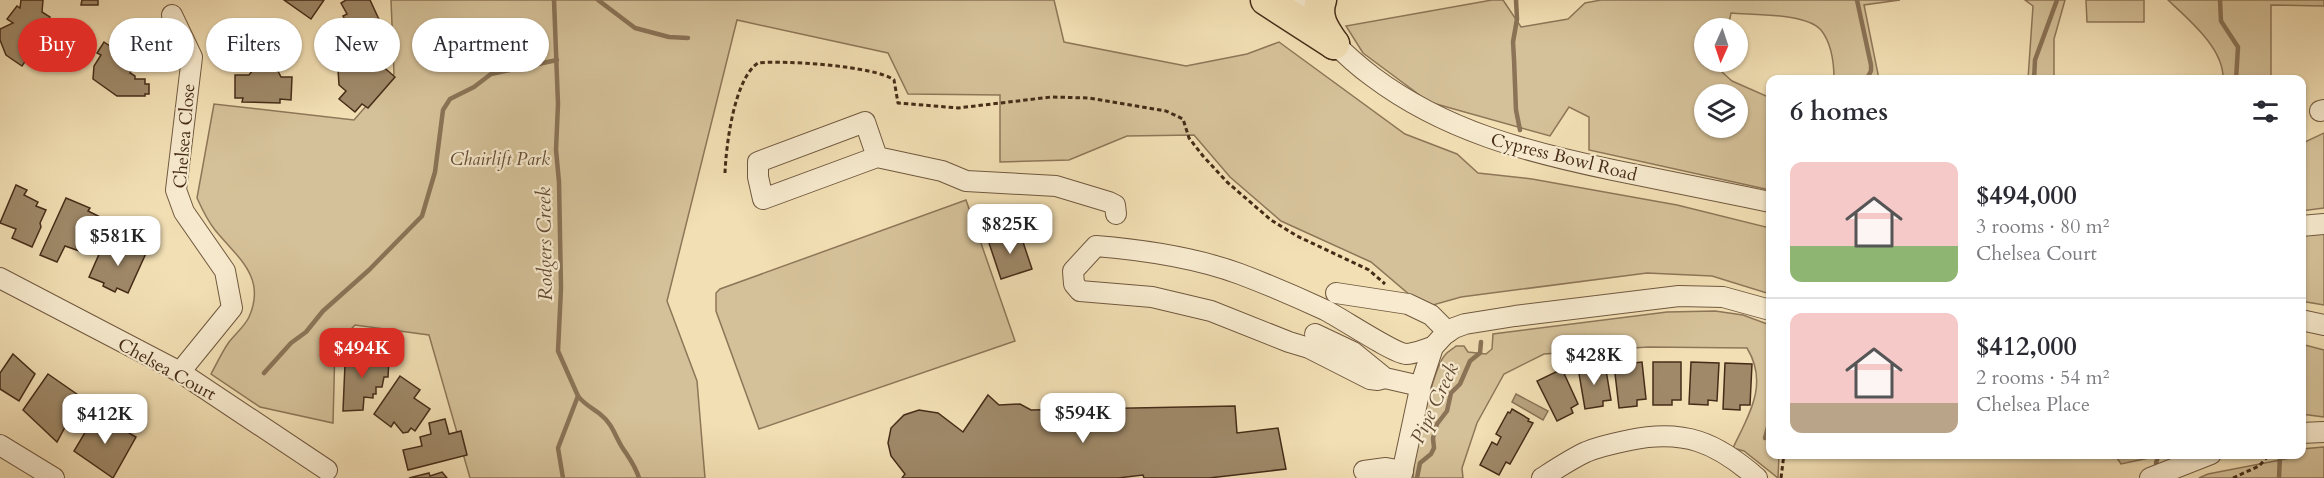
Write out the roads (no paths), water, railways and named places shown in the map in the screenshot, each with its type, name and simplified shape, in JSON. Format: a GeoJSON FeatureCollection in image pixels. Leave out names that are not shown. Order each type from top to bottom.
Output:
{"type":"FeatureCollection","features":[{"type":"Feature","properties":{"kind":"highway"},"geometry":{"type":"LineString","coordinates":[[1266,0],[1334,44]]}},
{"type":"Feature","properties":{"kind":"highway"},"geometry":{"type":"LineString","coordinates":[[1321,0],[1318,8],[1319,17],[1334,44]]}},
{"type":"Feature","properties":{"kind":"street","name":"Cypress Bowl Road"},"geometry":{"type":"LineString","coordinates":[[1296,0],[1334,44],[1373,78],[1398,95],[1452,124],[1547,156],[1766,201]]}},
{"type":"Feature","properties":{"kind":"street","name":"Chelsea Close"},"geometry":{"type":"LineString","coordinates":[[172,15],[192,57],[176,190],[184,212],[225,271],[232,308],[180,372]]}},
{"type":"Feature","properties":{"kind":"street"},"geometry":{"type":"LineString","coordinates":[[877,157],[865,122],[758,162],[760,191],[763,199],[877,157],[942,171],[966,181],[1056,186],[1115,205],[1116,214]]}},
{"type":"Feature","properties":{"kind":"street"},"geometry":{"type":"LineString","coordinates":[[2306,226],[2324,224]]}},
{"type":"Feature","properties":{"kind":"street"},"geometry":{"type":"LineString","coordinates":[[1385,378],[1370,379],[1309,348],[1288,342],[1241,321],[1183,303],[1123,293],[1080,291],[1074,284],[1073,271],[1096,246],[1123,248],[1202,262],[1279,289],[1326,311],[1394,350]]}},
{"type":"Feature","properties":{"kind":"street","name":"Chelsea Court"},"geometry":{"type":"LineString","coordinates":[[0,279],[180,372],[327,470]]}},
{"type":"Feature","properties":{"kind":"street"},"geometry":{"type":"LineString","coordinates":[[1336,292],[1421,308],[1448,332]]}},
{"type":"Feature","properties":{"kind":"street"},"geometry":{"type":"LineString","coordinates":[[1364,471],[1386,468],[1402,475],[1420,386],[1433,347],[1448,332],[1465,324],[1679,296],[1723,297],[1766,309]]}},
{"type":"Feature","properties":{"kind":"street"},"geometry":{"type":"LineString","coordinates":[[2306,321],[2324,325]]}},
{"type":"Feature","properties":{"kind":"street"},"geometry":{"type":"LineString","coordinates":[[1420,386],[1385,378],[1353,352],[1318,329],[1366,347],[1407,354],[1433,347]]}},
{"type":"Feature","properties":{"kind":"street"},"geometry":{"type":"LineString","coordinates":[[2306,434],[2324,432]]}},
{"type":"Feature","properties":{"kind":"street"},"geometry":{"type":"LineString","coordinates":[[1542,478],[1585,452],[1613,443],[1655,435],[1682,436],[1717,449],[1738,461],[1757,478]]}},
{"type":"Feature","properties":{"kind":"street"},"geometry":{"type":"LineString","coordinates":[[0,445],[54,478]]}},
{"type":"Feature","properties":{"kind":"street"},"geometry":{"type":"LineString","coordinates":[[2150,478],[2198,459]]}},
{"type":"Feature","properties":{"kind":"waterway","name":"Rodgers Creek"},"geometry":{"type":"LineString","coordinates":[[554,0],[561,288],[558,351],[578,396],[558,448],[563,478]]}},
{"type":"Feature","properties":{"kind":"waterway"},"geometry":{"type":"LineString","coordinates":[[598,0],[635,28],[669,37],[688,38]]}},
{"type":"Feature","properties":{"kind":"waterway","name":"Pipe Creek"},"geometry":{"type":"LineString","coordinates":[[1516,0],[1517,19],[1513,42],[1516,110],[1520,130]]}},
{"type":"Feature","properties":{"kind":"waterway","name":"Pipe Creek"},"geometry":{"type":"LineString","coordinates":[[1857,0],[1871,65],[1869,75]]}},
{"type":"Feature","properties":{"kind":"waterway"},"geometry":{"type":"LineString","coordinates":[[2034,75],[2035,60],[2057,0]]}},
{"type":"Feature","properties":{"kind":"waterway","name":"Pipe Creek"},"geometry":{"type":"LineString","coordinates":[[2220,0],[2221,21],[2238,47],[2236,75]]}},
{"type":"Feature","properties":{"kind":"waterway"},"geometry":{"type":"LineString","coordinates":[[264,373],[291,343],[306,332],[323,311],[369,270],[422,216],[435,172],[443,110],[450,99],[474,87],[491,74],[557,60]]}},
{"type":"Feature","properties":{"kind":"waterway","name":"Pipe Creek"},"geometry":{"type":"LineString","coordinates":[[1417,478],[1420,463],[1431,454],[1434,448],[1433,438],[1437,424],[1447,411],[1451,393],[1460,384],[1470,361],[1480,353],[1481,342]]}},
{"type":"Feature","properties":{"kind":"waterway"},"geometry":{"type":"LineString","coordinates":[[578,396],[609,423],[634,465],[639,478]]}},
{"type":"Feature","properties":{"kind":"waterway","name":"Pipe Creek"},"geometry":{"type":"LineString","coordinates":[[2157,459],[2158,470]]}},
{"type":"Feature","properties":{"kind":"waterway","name":"Pipe Creek"},"geometry":{"type":"LineString","coordinates":[[2279,478],[2280,459]]}},
{"type":"Feature","properties":{"kind":"park label","name":"Chairlift Park"},"geometry":{"type":"Point","coordinates":[500,159]}}]}
